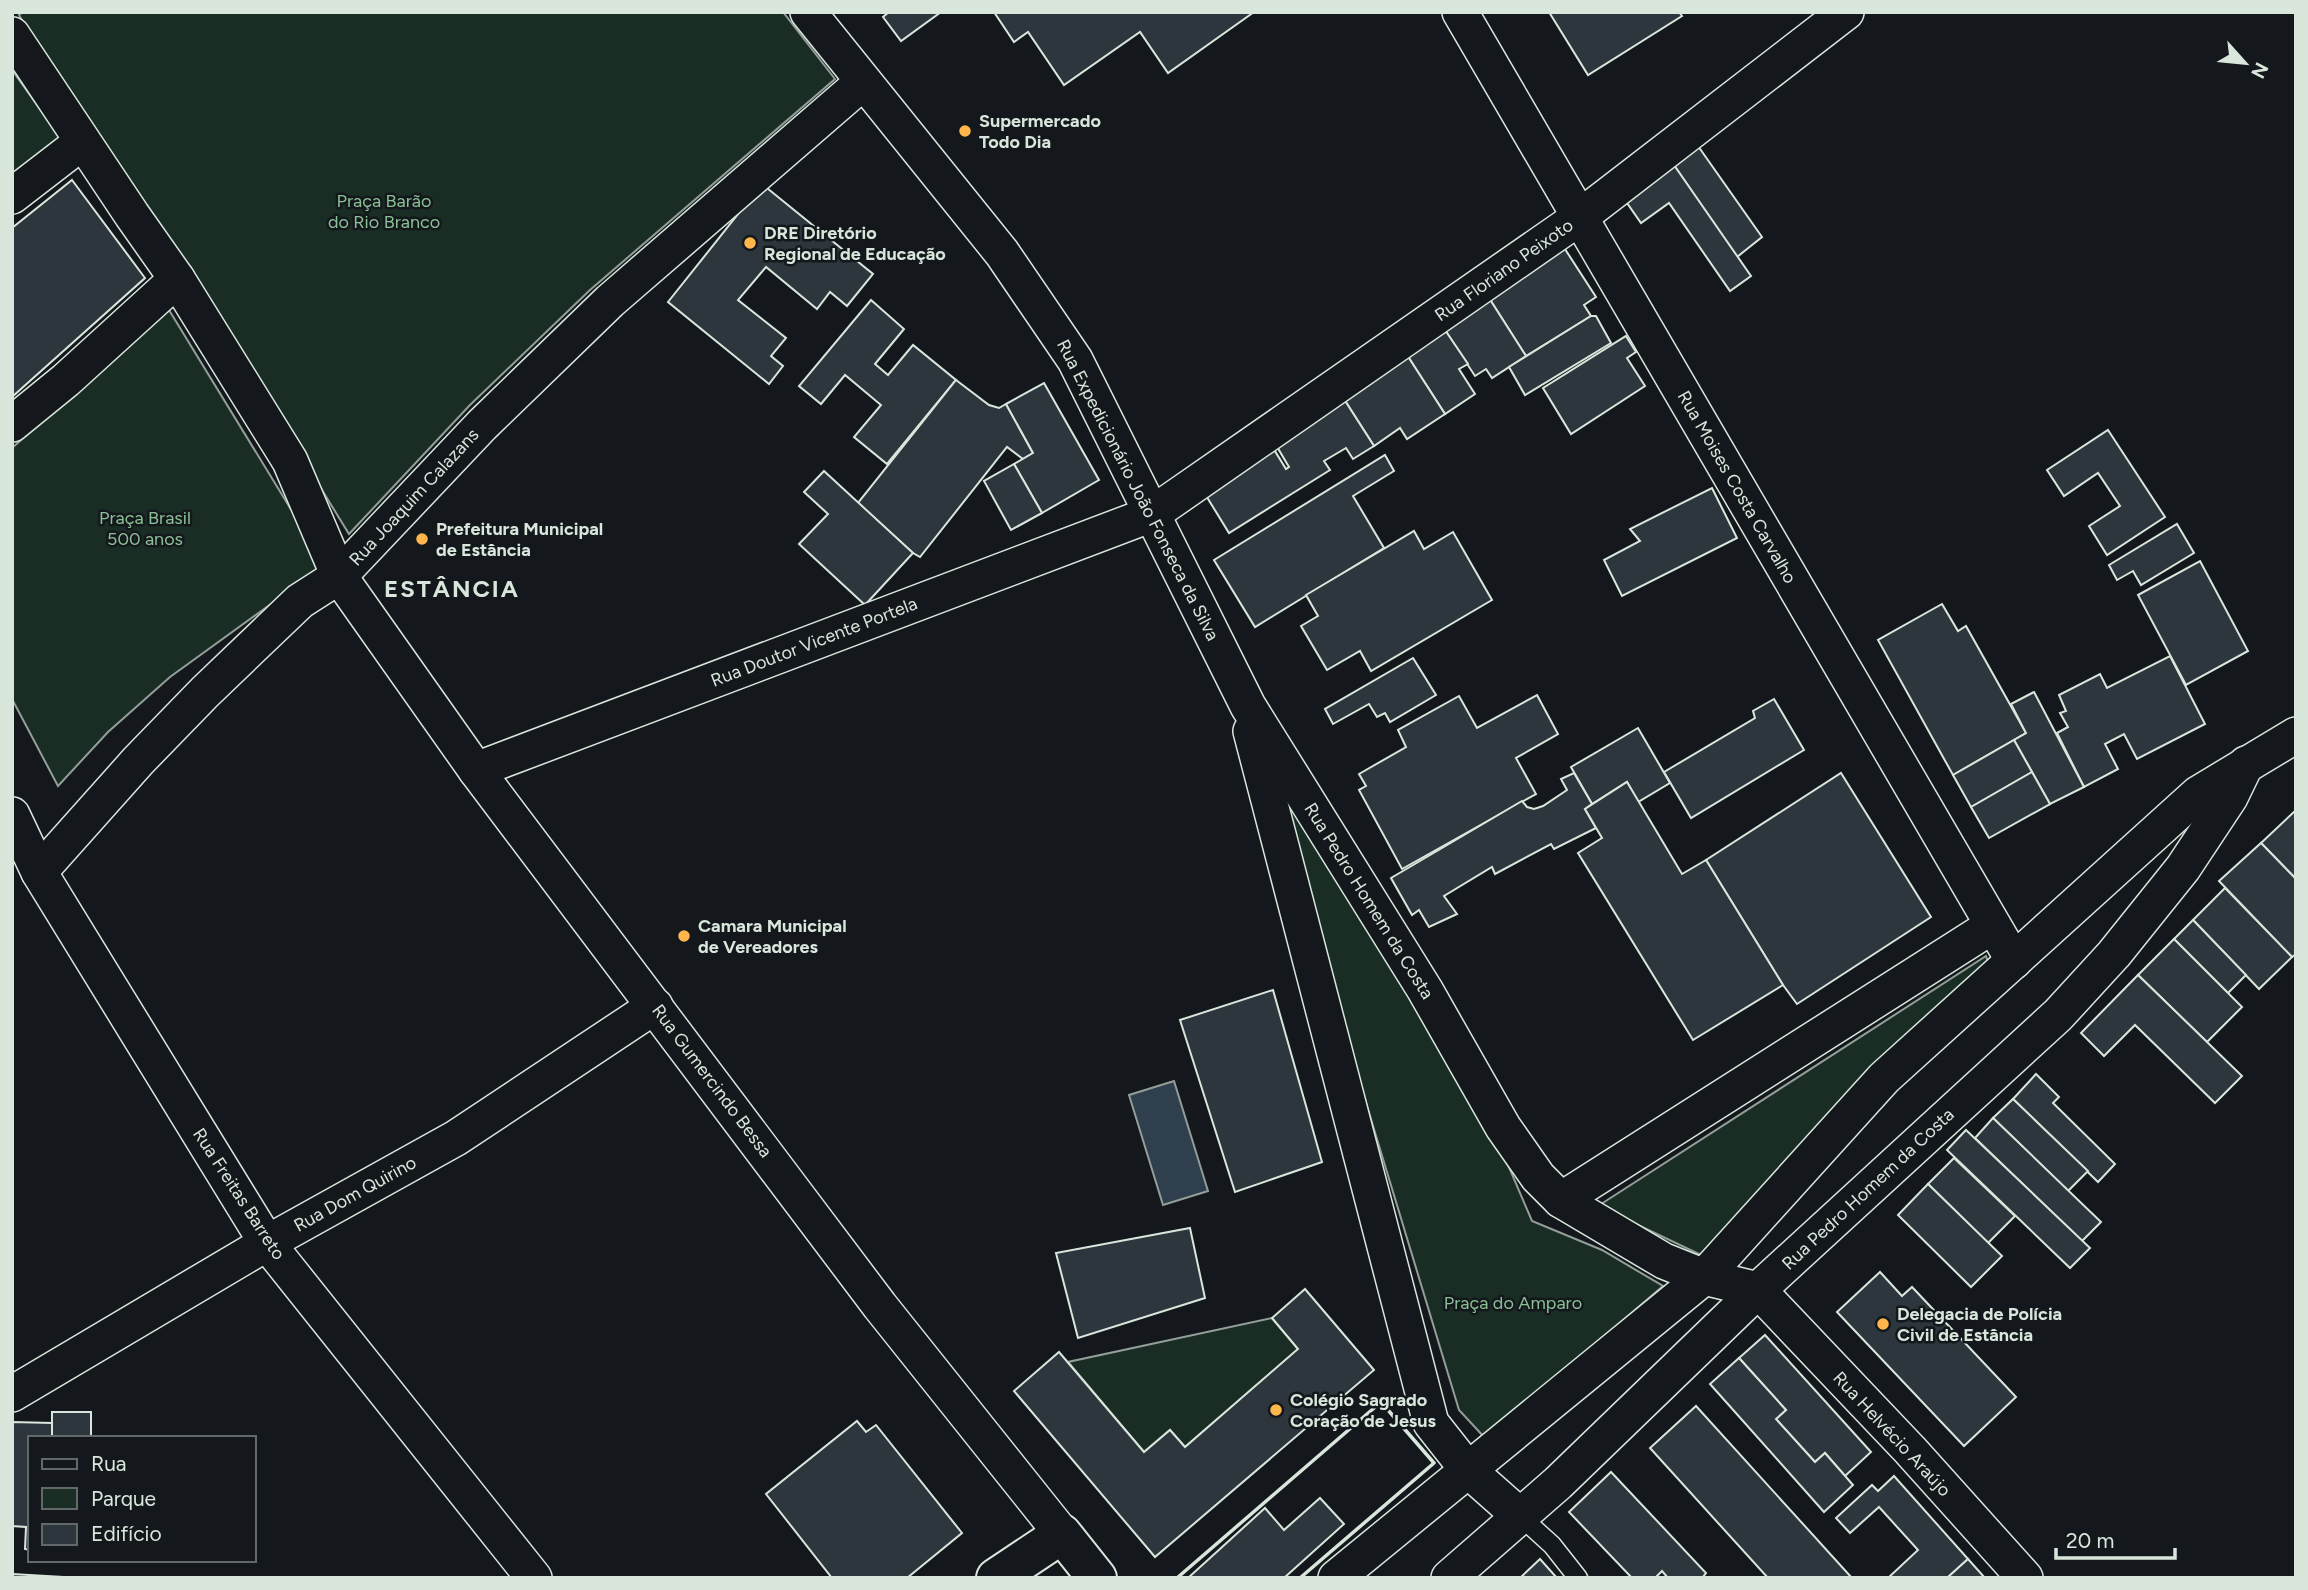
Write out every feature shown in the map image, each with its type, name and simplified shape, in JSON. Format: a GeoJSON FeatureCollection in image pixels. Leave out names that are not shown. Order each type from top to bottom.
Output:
{"type":"FeatureCollection","features":[{"type":"Feature","properties":{"kind":"street"},"geometry":{"type":"LineString","coordinates":[[808,12],[863,82]]}},
{"type":"Feature","properties":{"kind":"street","name":"Rua Moises Costa Carvalho"},"geometry":{"type":"LineString","coordinates":[[1460,12],[2014,961]]}},
{"type":"Feature","properties":{"kind":"street","name":"Rua Floriano Peixoto"},"geometry":{"type":"LineString","coordinates":[[1152,514],[1580,217],[1846,12]]}},
{"type":"Feature","properties":{"kind":"street","name":"Rua Joaquim Calazans"},"geometry":{"type":"LineString","coordinates":[[12,35],[177,279],[290,461],[339,576],[482,425],[610,301],[863,82]]}},
{"type":"Feature","properties":{"kind":"street","name":"Rua Expedicionário João Fonseca da Silva"},"geometry":{"type":"LineString","coordinates":[[863,82],[1002,253],[1075,360],[1248,706]]}},
{"type":"Feature","properties":{"kind":"street"},"geometry":{"type":"LineString","coordinates":[[12,196],[82,142]]}},
{"type":"Feature","properties":{"kind":"street"},"geometry":{"type":"LineString","coordinates":[[12,424],[66,380],[177,279]]}},
{"type":"Feature","properties":{"kind":"street","name":"Rua Doutor Vicente Portela"},"geometry":{"type":"LineString","coordinates":[[476,770],[1152,514]]}},
{"type":"Feature","properties":{"kind":"street"},"geometry":{"type":"LineString","coordinates":[[39,872],[138,761],[205,692],[300,601],[339,576]]}},
{"type":"Feature","properties":{"kind":"street","name":"Rua Gumercindo Bessa"},"geometry":{"type":"LineString","coordinates":[[339,576],[476,770],[880,1306],[1097,1578]]}},
{"type":"Feature","properties":{"kind":"street"},"geometry":{"type":"LineString","coordinates":[[1248,706],[1252,737],[1432,1423],[1468,1470],[1520,1516]]}},
{"type":"Feature","properties":{"kind":"street","name":"Rua Pedro Homem da Costa"},"geometry":{"type":"LineString","coordinates":[[1248,706],[1425,989],[1503,1126],[1538,1177],[1561,1200],[1664,1261],[1704,1277],[1758,1290]]}},
{"type":"Feature","properties":{"kind":"street"},"geometry":{"type":"LineString","coordinates":[[1336,1578],[1704,1277],[1884,1078],[2198,794],[2296,735]]}},
{"type":"Feature","properties":{"kind":"street","name":"Rua Pedro Homem da Costa"},"geometry":{"type":"LineString","coordinates":[[1448,1578],[1558,1483],[1758,1290],[2058,1015],[2114,954],[2183,868],[2230,797],[2246,764]]}},
{"type":"Feature","properties":{"kind":"street","name":"Rua Freitas Barreto"},"geometry":{"type":"LineString","coordinates":[[12,815],[39,872],[267,1243],[534,1578]]}},
{"type":"Feature","properties":{"kind":"street"},"geometry":{"type":"LineString","coordinates":[[1561,1200],[1992,926]]}},
{"type":"Feature","properties":{"kind":"street","name":"Rua Dom Quirino"},"geometry":{"type":"LineString","coordinates":[[12,1394],[267,1243],[456,1138],[655,1006]]}},
{"type":"Feature","properties":{"kind":"street","name":"Rua Helvécio Araújo"},"geometry":{"type":"LineString","coordinates":[[1758,1290],[1910,1450],[2025,1578]]}},
{"type":"Feature","properties":{"kind":"street"},"geometry":{"type":"LineString","coordinates":[[996,1578],[1062,1534]]}},
{"type":"Feature","properties":{"kind":"lane"},"geometry":{"type":"LineString","coordinates":[[1520,1516],[1552,1545],[1578,1578]]}},
{"type":"Feature","properties":{"kind":"green space","name":"Praça Barão do Rio Branco"},"geometry":{"type":"Polygon","coordinates":[[[23,12],[783,12],[835,79],[590,290],[470,405],[349,534],[241,358],[39,50],[19,15],[23,12]]]}},
{"type":"Feature","properties":{"kind":"green space"},"geometry":{"type":"Polygon","coordinates":[[[12,70],[63,141],[12,182],[12,70]]]}},
{"type":"Feature","properties":{"kind":"green space","name":"Praça Brasil 500 anos"},"geometry":{"type":"Polygon","coordinates":[[[169,310],[325,565],[170,677],[108,732],[58,786],[12,699],[12,448],[169,310]]]}},
{"type":"Feature","properties":{"kind":"green space","name":"Praça do Amparo"},"geometry":{"type":"Polygon","coordinates":[[[1255,736],[1458,1048],[1532,1221],[1602,1250],[1663,1286],[1485,1438],[1459,1410],[1255,736]]]}},
{"type":"Feature","properties":{"kind":"green space"},"geometry":{"type":"Polygon","coordinates":[[[1986,956],[1990,968],[1701,1255],[1598,1206],[1986,956]]]}},
{"type":"Feature","properties":{"kind":"green space"},"geometry":{"type":"Polygon","coordinates":[[[1272,1318],[1298,1349],[1185,1447],[1170,1430],[1144,1452],[1068,1362],[1272,1318]]]}},
{"type":"Feature","properties":{"kind":"water"},"geometry":{"type":"Polygon","coordinates":[[[1174,1081],[1208,1191],[1163,1205],[1129,1095],[1174,1081]]]}},
{"type":"Feature","properties":{"kind":"building"},"geometry":{"type":"Polygon","coordinates":[[[889,12],[941,12],[901,41],[883,17],[889,12]]]}},
{"type":"Feature","properties":{"kind":"building"},"geometry":{"type":"Polygon","coordinates":[[[994,12],[1254,12],[1168,73],[1140,32],[1064,85],[1028,32],[1014,42],[994,12]]]}},
{"type":"Feature","properties":{"kind":"building"},"geometry":{"type":"Polygon","coordinates":[[[1549,12],[1679,12],[1682,16],[1588,75],[1549,12]]]}},
{"type":"Feature","properties":{"kind":"building"},"geometry":{"type":"Polygon","coordinates":[[[1691,136],[1762,237],[1737,257],[1667,155],[1691,136]]]}},
{"type":"Feature","properties":{"kind":"building"},"geometry":{"type":"Polygon","coordinates":[[[1667,155],[1751,276],[1730,291],[1669,203],[1641,223],[1618,190],[1667,155]]]}},
{"type":"Feature","properties":{"kind":"building"},"geometry":{"type":"Polygon","coordinates":[[[72,180],[145,278],[12,397],[12,228],[72,180]]]}},
{"type":"Feature","properties":{"kind":"building"},"geometry":{"type":"Polygon","coordinates":[[[762,184],[873,274],[847,306],[830,292],[817,309],[766,267],[738,300],[786,338],[771,356],[783,366],[769,384],[668,302],[762,184]]]}},
{"type":"Feature","properties":{"kind":"building"},"geometry":{"type":"Polygon","coordinates":[[[1563,246],[1596,297],[1584,305],[1591,316],[1526,356],[1489,298],[1563,246]]]}},
{"type":"Feature","properties":{"kind":"building"},"geometry":{"type":"Polygon","coordinates":[[[1489,298],[1526,356],[1492,378],[1486,369],[1475,376],[1445,330],[1489,298]]]}},
{"type":"Feature","properties":{"kind":"building"},"geometry":{"type":"Polygon","coordinates":[[[871,300],[904,329],[875,364],[888,375],[913,345],[956,380],[887,464],[854,437],[881,405],[845,375],[821,404],[799,386],[871,300]]]}},
{"type":"Feature","properties":{"kind":"building"},"geometry":{"type":"Polygon","coordinates":[[[1591,316],[1596,316],[1611,343],[1525,395],[1509,367],[1591,316]]]}},
{"type":"Feature","properties":{"kind":"building"},"geometry":{"type":"Polygon","coordinates":[[[1445,330],[1468,364],[1459,369],[1475,394],[1445,414],[1407,355],[1445,330]]]}},
{"type":"Feature","properties":{"kind":"building"},"geometry":{"type":"Polygon","coordinates":[[[1626,336],[1636,352],[1627,358],[1645,386],[1571,434],[1543,388],[1626,336]]]}},
{"type":"Feature","properties":{"kind":"building"},"geometry":{"type":"Polygon","coordinates":[[[1407,355],[1445,414],[1407,439],[1400,428],[1374,446],[1342,396],[1407,355]]]}},
{"type":"Feature","properties":{"kind":"building"},"geometry":{"type":"Polygon","coordinates":[[[956,380],[989,405],[999,408],[1006,404],[1033,453],[1023,459],[1007,447],[920,557],[858,503],[956,380]]]}},
{"type":"Feature","properties":{"kind":"building"},"geometry":{"type":"Polygon","coordinates":[[[1044,383],[1099,480],[1042,513],[1014,464],[1033,453],[1006,404],[1044,383]]]}},
{"type":"Feature","properties":{"kind":"building"},"geometry":{"type":"Polygon","coordinates":[[[1342,396],[1374,446],[1353,459],[1346,448],[1324,461],[1330,470],[1229,533],[1205,494],[1270,443],[1286,469],[1289,467],[1273,440],[1342,396]]]}},
{"type":"Feature","properties":{"kind":"building"},"geometry":{"type":"Polygon","coordinates":[[[2108,430],[2165,517],[2107,555],[2089,526],[2120,506],[2098,473],[2064,496],[2047,470],[2108,430]]]}},
{"type":"Feature","properties":{"kind":"building"},"geometry":{"type":"Polygon","coordinates":[[[1385,455],[1394,471],[1353,496],[1384,548],[1255,627],[1214,560],[1385,455]]]}},
{"type":"Feature","properties":{"kind":"building"},"geometry":{"type":"Polygon","coordinates":[[[1014,464],[1042,513],[1011,530],[984,481],[1014,464]]]}},
{"type":"Feature","properties":{"kind":"building"},"geometry":{"type":"Polygon","coordinates":[[[824,471],[913,553],[865,605],[799,544],[828,514],[804,492],[824,471]]]}},
{"type":"Feature","properties":{"kind":"building"},"geometry":{"type":"Polygon","coordinates":[[[1712,488],[1737,538],[1622,596],[1604,560],[1640,541],[1630,529],[1712,488]]]}},
{"type":"Feature","properties":{"kind":"building"},"geometry":{"type":"Polygon","coordinates":[[[2177,524],[2194,553],[2141,585],[2133,571],[2117,580],[2109,565],[2177,524]]]}},
{"type":"Feature","properties":{"kind":"building"},"geometry":{"type":"Polygon","coordinates":[[[1414,531],[1424,549],[1453,532],[1492,600],[1371,671],[1360,651],[1327,670],[1301,626],[1318,616],[1306,595],[1414,531]]]}},
{"type":"Feature","properties":{"kind":"building"},"geometry":{"type":"Polygon","coordinates":[[[2200,561],[2248,651],[2186,685],[2138,595],[2200,561]]]}},
{"type":"Feature","properties":{"kind":"building"},"geometry":{"type":"Polygon","coordinates":[[[1942,604],[1958,631],[1966,626],[2026,733],[1953,775],[1878,640],[1942,604]]]}},
{"type":"Feature","properties":{"kind":"building"},"geometry":{"type":"Polygon","coordinates":[[[2170,656],[2205,724],[2137,759],[2124,734],[2105,744],[2118,769],[2084,787],[2057,733],[2068,727],[2060,713],[2066,711],[2059,695],[2100,674],[2107,688],[2170,656]]]}},
{"type":"Feature","properties":{"kind":"building"},"geometry":{"type":"Polygon","coordinates":[[[1413,658],[1436,695],[1390,722],[1385,713],[1377,717],[1369,704],[1333,724],[1325,709],[1413,658]]]}},
{"type":"Feature","properties":{"kind":"building"},"geometry":{"type":"Polygon","coordinates":[[[2034,692],[2084,787],[2050,804],[2014,740],[2026,733],[2011,704],[2034,692]]]}},
{"type":"Feature","properties":{"kind":"building"},"geometry":{"type":"Polygon","coordinates":[[[1537,695],[1558,734],[1516,758],[1536,794],[1402,869],[1359,790],[1366,786],[1359,774],[1406,747],[1398,730],[1459,696],[1477,728],[1537,695]]]}},
{"type":"Feature","properties":{"kind":"building"},"geometry":{"type":"Polygon","coordinates":[[[1774,699],[1804,750],[1691,818],[1664,772],[1755,718],[1753,711],[1774,699]]]}},
{"type":"Feature","properties":{"kind":"building"},"geometry":{"type":"Polygon","coordinates":[[[1638,728],[1670,783],[1638,802],[1627,782],[1592,804],[1571,767],[1638,728]]]}},
{"type":"Feature","properties":{"kind":"building"},"geometry":{"type":"Polygon","coordinates":[[[2014,740],[2032,772],[1971,807],[1953,775],[2014,740]]]}},
{"type":"Feature","properties":{"kind":"building"},"geometry":{"type":"Polygon","coordinates":[[[2032,772],[2050,804],[1989,838],[1971,807],[2032,772]]]}},
{"type":"Feature","properties":{"kind":"building"},"geometry":{"type":"Polygon","coordinates":[[[1574,773],[1592,804],[1585,809],[1596,828],[1554,849],[1551,844],[1495,874],[1492,867],[1444,896],[1457,914],[1429,927],[1419,910],[1412,915],[1391,878],[1522,801],[1527,807],[1534,809],[1543,806],[1567,790],[1561,779],[1574,773]]]}},
{"type":"Feature","properties":{"kind":"building"},"geometry":{"type":"Polygon","coordinates":[[[1841,773],[1931,917],[1797,1004],[1706,860],[1841,773]]]}},
{"type":"Feature","properties":{"kind":"building"},"geometry":{"type":"Polygon","coordinates":[[[1627,782],[1682,874],[1706,860],[1783,985],[1693,1040],[1578,853],[1602,838],[1585,809],[1627,782]]]}},
{"type":"Feature","properties":{"kind":"building"},"geometry":{"type":"Polygon","coordinates":[[[2296,810],[2296,879],[2261,843],[2296,810]]]}},
{"type":"Feature","properties":{"kind":"building"},"geometry":{"type":"Polygon","coordinates":[[[2261,843],[2296,879],[2296,954],[2292,957],[2219,881],[2261,843]]]}},
{"type":"Feature","properties":{"kind":"building"},"geometry":{"type":"Polygon","coordinates":[[[2225,888],[2292,957],[2259,989],[2193,920],[2225,888]]]}},
{"type":"Feature","properties":{"kind":"building"},"geometry":{"type":"Polygon","coordinates":[[[2193,920],[2246,975],[2228,993],[2174,939],[2193,920]]]}},
{"type":"Feature","properties":{"kind":"building"},"geometry":{"type":"Polygon","coordinates":[[[2174,939],[2242,1007],[2207,1042],[2138,975],[2174,939]]]}},
{"type":"Feature","properties":{"kind":"building"},"geometry":{"type":"Polygon","coordinates":[[[2138,975],[2242,1076],[2215,1103],[2135,1025],[2104,1056],[2081,1033],[2138,975]]]}},
{"type":"Feature","properties":{"kind":"building"},"geometry":{"type":"Polygon","coordinates":[[[1273,990],[1322,1162],[1235,1192],[1180,1020],[1273,990]]]}},
{"type":"Feature","properties":{"kind":"building"},"geometry":{"type":"Polygon","coordinates":[[[2036,1074],[2059,1097],[2053,1103],[2115,1164],[2098,1182],[2013,1099],[2036,1074]]]}},
{"type":"Feature","properties":{"kind":"building"},"geometry":{"type":"Polygon","coordinates":[[[2013,1099],[2088,1171],[2068,1191],[1993,1118],[2013,1099]]]}},
{"type":"Feature","properties":{"kind":"building"},"geometry":{"type":"Polygon","coordinates":[[[1993,1118],[2101,1222],[2082,1241],[1975,1138],[1993,1118]]]}},
{"type":"Feature","properties":{"kind":"building"},"geometry":{"type":"Polygon","coordinates":[[[1966,1130],[2090,1248],[2070,1268],[1947,1150],[1966,1130]]]}},
{"type":"Feature","properties":{"kind":"building"},"geometry":{"type":"Polygon","coordinates":[[[1954,1158],[2015,1216],[1988,1243],[1928,1184],[1954,1158]]]}},
{"type":"Feature","properties":{"kind":"building"},"geometry":{"type":"Polygon","coordinates":[[[1928,1184],[2002,1256],[1971,1287],[1898,1215],[1928,1184]]]}},
{"type":"Feature","properties":{"kind":"building"},"geometry":{"type":"Polygon","coordinates":[[[1190,1228],[1205,1298],[1078,1338],[1056,1253],[1190,1228]]]}},
{"type":"Feature","properties":{"kind":"building"},"geometry":{"type":"Polygon","coordinates":[[[1880,1272],[1902,1296],[1912,1287],[2016,1397],[1964,1446],[1837,1312],[1880,1272]]]}},
{"type":"Feature","properties":{"kind":"building","name":"Colégio Sagrado Coração de Jesus"},"geometry":{"type":"Polygon","coordinates":[[[1305,1289],[1374,1370],[1155,1557],[1014,1391],[1059,1352],[1144,1452],[1170,1430],[1185,1447],[1298,1349],[1272,1318],[1305,1289]]]}},
{"type":"Feature","properties":{"kind":"building"},"geometry":{"type":"Polygon","coordinates":[[[1765,1335],[1871,1452],[1845,1476],[1825,1453],[1815,1462],[1776,1419],[1786,1410],[1739,1358],[1765,1335]]]}},
{"type":"Feature","properties":{"kind":"building"},"geometry":{"type":"Polygon","coordinates":[[[1739,1358],[1786,1410],[1776,1419],[1815,1462],[1825,1453],[1853,1485],[1824,1512],[1710,1384],[1739,1358]]]}},
{"type":"Feature","properties":{"kind":"building"},"geometry":{"type":"Polygon","coordinates":[[[1696,1406],[1852,1578],[1768,1578],[1650,1448],[1696,1406]]]}},
{"type":"Feature","properties":{"kind":"building"},"geometry":{"type":"Polygon","coordinates":[[[52,1412],[91,1412],[91,1436],[52,1436],[52,1412]]]}},
{"type":"Feature","properties":{"kind":"building"},"geometry":{"type":"Polygon","coordinates":[[[857,1421],[866,1432],[876,1425],[962,1533],[907,1578],[832,1578],[766,1494],[857,1421]]]}},
{"type":"Feature","properties":{"kind":"building"},"geometry":{"type":"Polygon","coordinates":[[[12,1422],[52,1423],[52,1436],[28,1436],[28,1550],[25,1549],[26,1527],[12,1526],[12,1422]]]}},
{"type":"Feature","properties":{"kind":"building"},"geometry":{"type":"Polygon","coordinates":[[[1611,1472],[1706,1573],[1702,1578],[1668,1578],[1662,1571],[1655,1578],[1632,1578],[1569,1512],[1611,1472]]]}},
{"type":"Feature","properties":{"kind":"building"},"geometry":{"type":"Polygon","coordinates":[[[1894,1476],[1968,1559],[1947,1578],[1888,1578],[1918,1550],[1879,1507],[1850,1533],[1836,1518],[1872,1485],[1878,1491],[1894,1476]]]}},
{"type":"Feature","properties":{"kind":"building"},"geometry":{"type":"Polygon","coordinates":[[[1320,1498],[1344,1524],[1284,1578],[1188,1578],[1265,1508],[1284,1530],[1320,1498]]]}},
{"type":"Feature","properties":{"kind":"building"},"geometry":{"type":"Polygon","coordinates":[[[1540,1559],[1557,1578],[1520,1578],[1540,1559]]]}},
{"type":"Feature","properties":{"kind":"building"},"geometry":{"type":"Polygon","coordinates":[[[1968,1559],[1985,1578],[1947,1578],[1968,1559]]]}},
{"type":"Feature","properties":{"kind":"building"},"geometry":{"type":"Polygon","coordinates":[[[12,1574],[81,1578],[12,1578],[12,1574]]]}},
{"type":"Feature","properties":{"kind":"wall"},"geometry":{"type":"LineString","coordinates":[[1177,1578],[1381,1402],[1434,1463],[1300,1578]]}},
{"type":"Feature","properties":{"kind":"place","name":"Supermercado Todo Dia"},"geometry":{"type":"Point","coordinates":[965,131]}},
{"type":"Feature","properties":{"kind":"place","name":"DRE Diretório Regional de Educação"},"geometry":{"type":"Point","coordinates":[750,243]}},
{"type":"Feature","properties":{"kind":"place","name":"Prefeitura Municipal de Estância"},"geometry":{"type":"Point","coordinates":[422,539]}},
{"type":"Feature","properties":{"kind":"place","name":"Camara Municipal de Vereadores"},"geometry":{"type":"Point","coordinates":[684,936]}},
{"type":"Feature","properties":{"kind":"place","name":"Delegacia de Polícia Civil de Estância"},"geometry":{"type":"Point","coordinates":[1883,1324]}},
{"type":"Feature","properties":{"kind":"place","name":"Colégio Sagrado Coração de Jesus"},"geometry":{"type":"Point","coordinates":[1276,1410]}},
{"type":"Feature","properties":{"kind":"district","name":"ESTÂNCIA"},"geometry":{"type":"Point","coordinates":[452,588]}}]}
